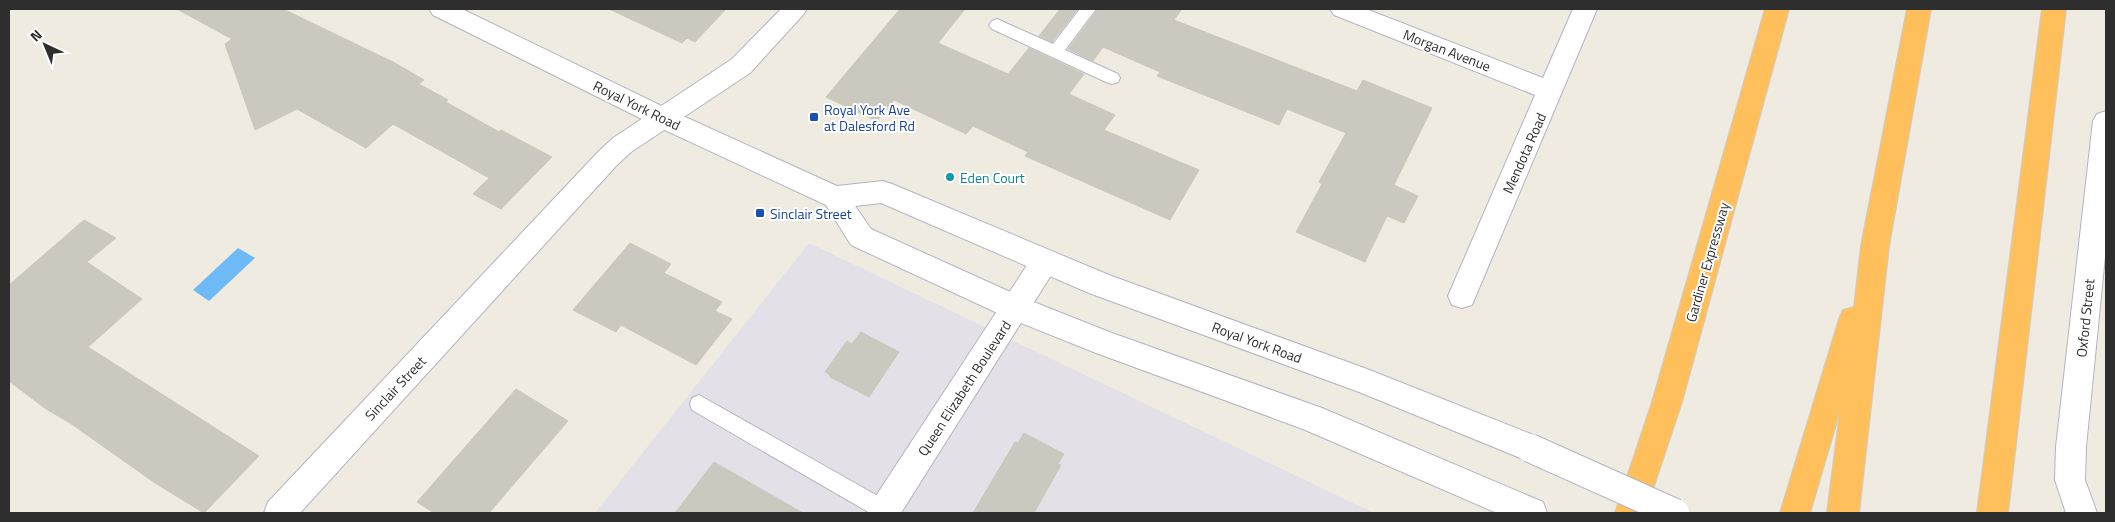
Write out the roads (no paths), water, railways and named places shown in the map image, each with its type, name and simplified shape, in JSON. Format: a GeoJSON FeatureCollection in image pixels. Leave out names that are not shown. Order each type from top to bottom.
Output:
{"type":"FeatureCollection","features":[{"type":"Feature","properties":{"kind":"highway","name":"Gardiner Expressway"},"geometry":{"type":"LineString","coordinates":[[1630,513],[1667,402],[1777,9]]}},
{"type":"Feature","properties":{"kind":"highway"},"geometry":{"type":"LineString","coordinates":[[1843,513],[1875,246],[1919,9]]}},
{"type":"Feature","properties":{"kind":"highway"},"geometry":{"type":"LineString","coordinates":[[1992,513],[2054,9]]}},
{"type":"Feature","properties":{"kind":"highway"},"geometry":{"type":"LineString","coordinates":[[1795,513],[1875,246]]}},
{"type":"Feature","properties":{"kind":"street","name":"Royal York Road"},"geometry":{"type":"LineString","coordinates":[[441,9],[663,118],[835,197],[883,192],[1099,284],[1367,382],[1530,448],[1675,513]]}},
{"type":"Feature","properties":{"kind":"street","name":"Sinclair Street"},"geometry":{"type":"LineString","coordinates":[[279,513],[622,145],[741,66],[795,9]]}},
{"type":"Feature","properties":{"kind":"street","name":"Morgan Avenue"},"geometry":{"type":"LineString","coordinates":[[1342,9],[1552,91]]}},
{"type":"Feature","properties":{"kind":"street","name":"Mendota Road"},"geometry":{"type":"LineString","coordinates":[[1462,296],[1586,9]]}},
{"type":"Feature","properties":{"kind":"street","name":"Oxford Street"},"geometry":{"type":"LineString","coordinates":[[2081,513],[2070,480],[2071,447],[2106,121]]}},
{"type":"Feature","properties":{"kind":"street"},"geometry":{"type":"LineString","coordinates":[[835,197],[861,237],[1016,308],[1106,344],[1311,418],[1521,508]]}},
{"type":"Feature","properties":{"kind":"street","name":"Queen Elizabeth Boulevard"},"geometry":{"type":"LineString","coordinates":[[884,512],[1045,262]]}},
{"type":"Feature","properties":{"kind":"lane"},"geometry":{"type":"LineString","coordinates":[[1054,52],[1088,9]]}},
{"type":"Feature","properties":{"kind":"lane"},"geometry":{"type":"LineString","coordinates":[[997,26],[1112,78]]}},
{"type":"Feature","properties":{"kind":"lane"},"geometry":{"type":"LineString","coordinates":[[698,404],[884,512]]}},
{"type":"Feature","properties":{"kind":"water"},"geometry":{"type":"Polygon","coordinates":[[[238,248],[255,258],[209,301],[193,290],[238,248]]]}},
{"type":"Feature","properties":{"kind":"place","name":"Royal York Ave at Dalesford Rd"},"geometry":{"type":"Point","coordinates":[814,117]}},
{"type":"Feature","properties":{"kind":"place","name":"Eden Court"},"geometry":{"type":"Point","coordinates":[950,177]}},
{"type":"Feature","properties":{"kind":"place","name":"Sinclair Street"},"geometry":{"type":"Point","coordinates":[760,213]}}]}
